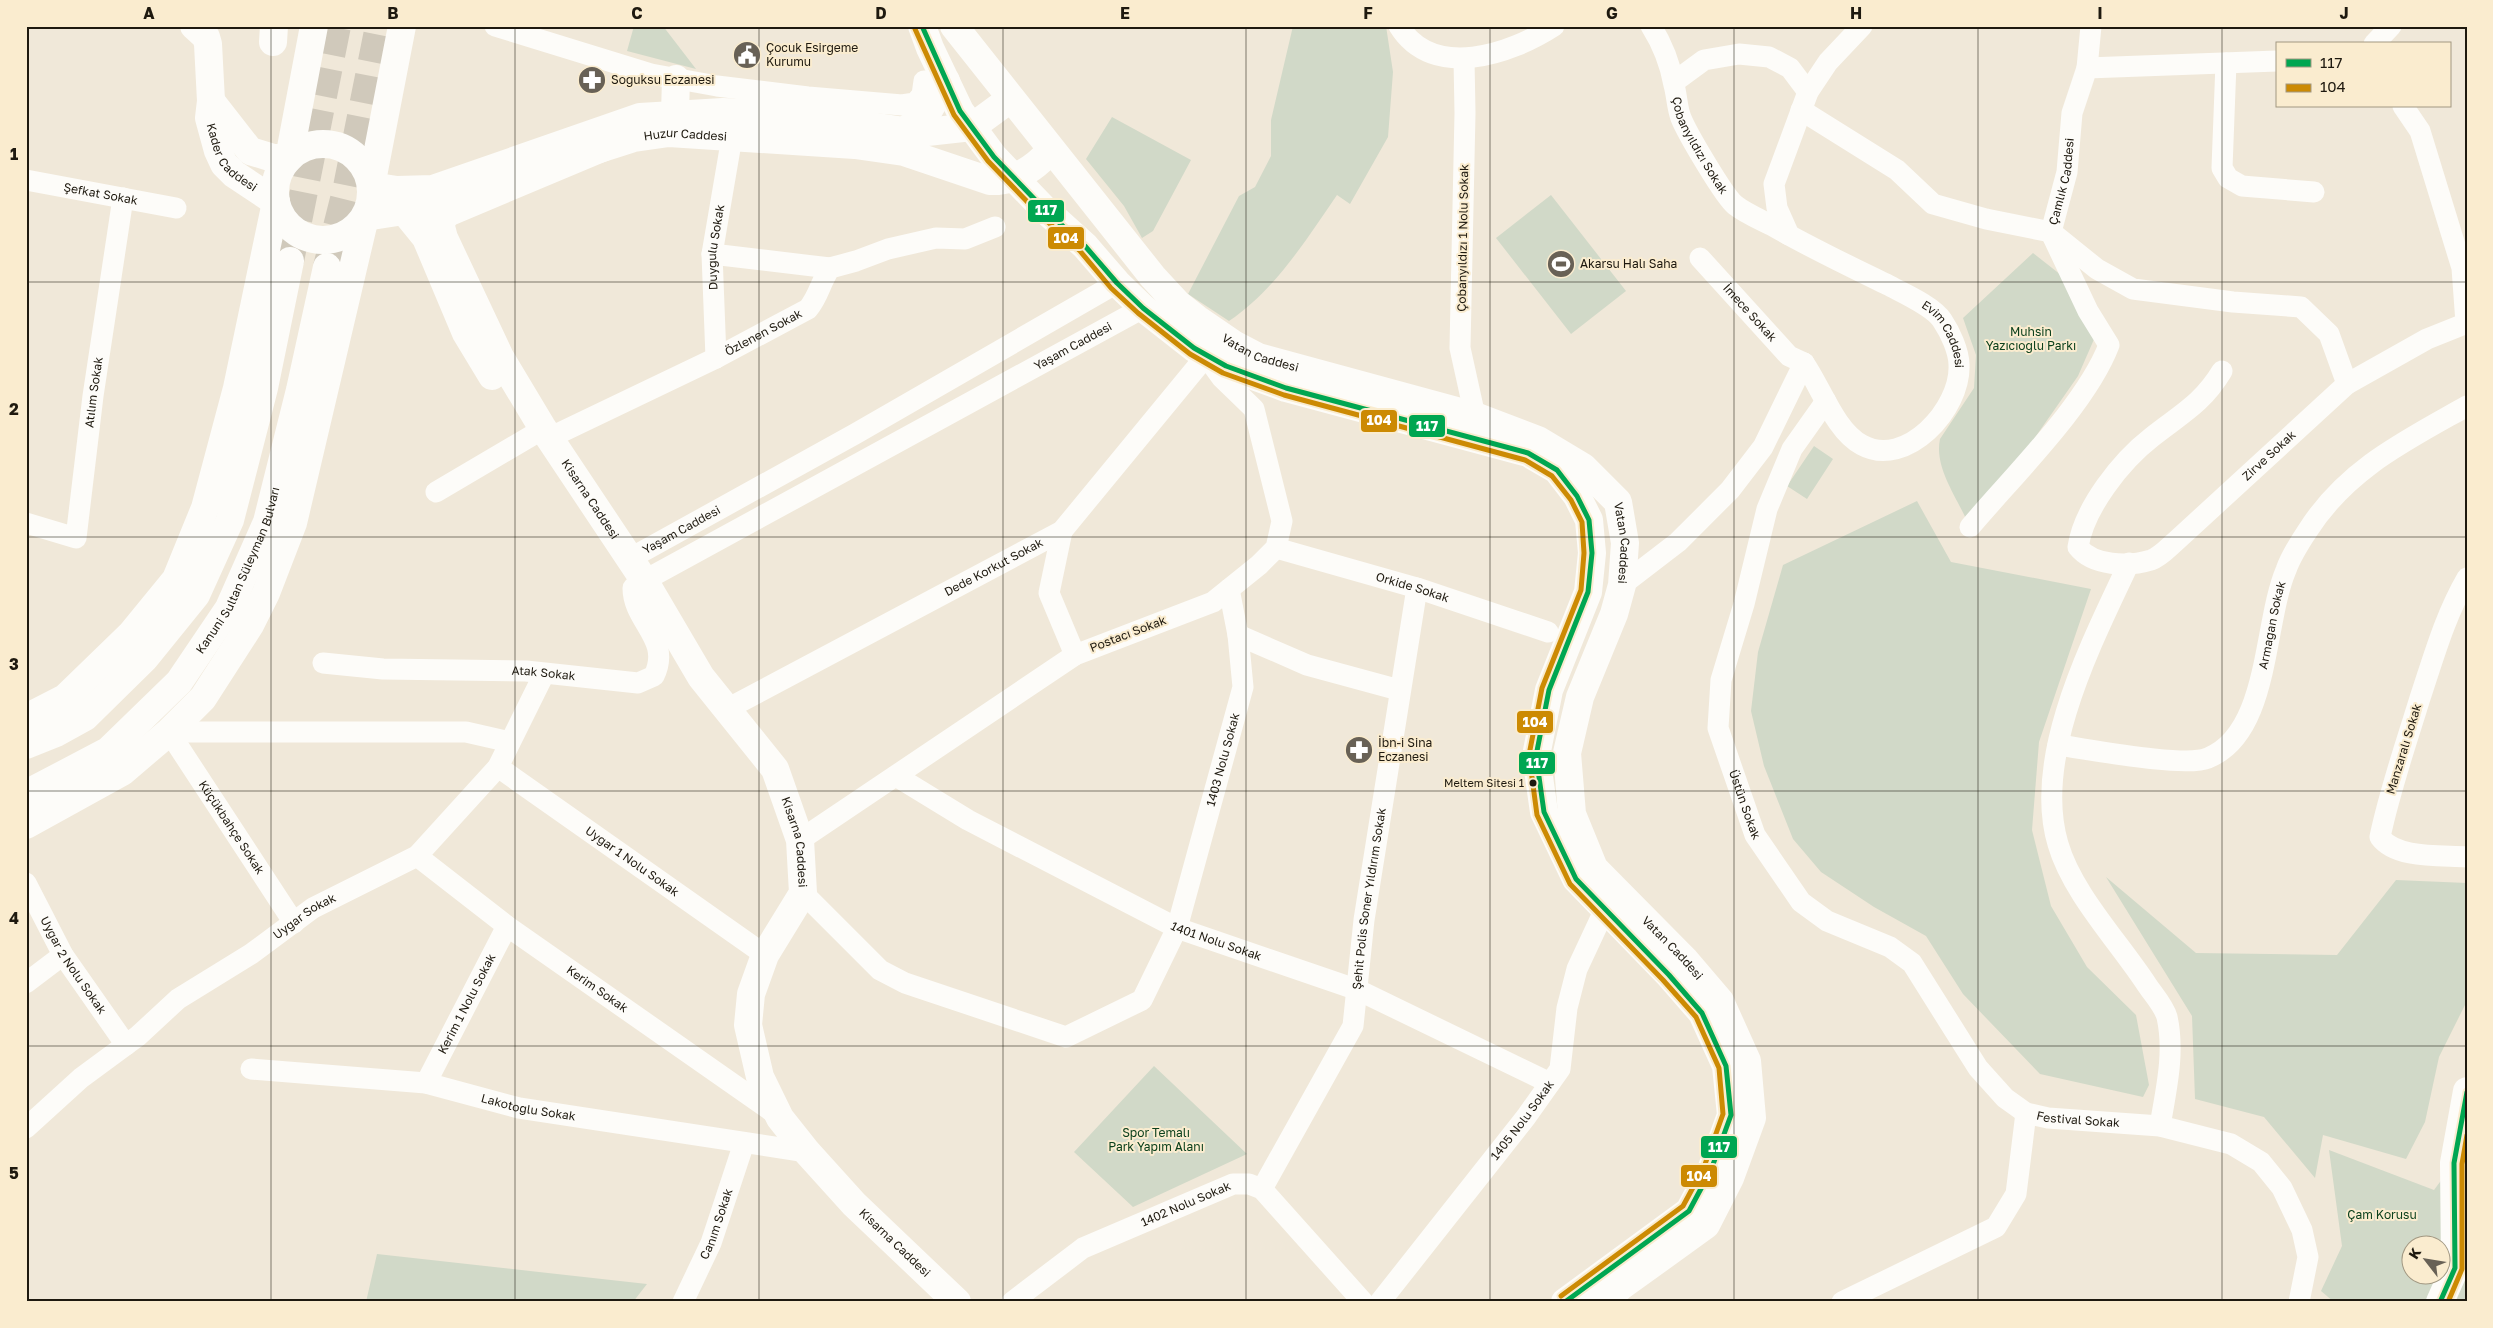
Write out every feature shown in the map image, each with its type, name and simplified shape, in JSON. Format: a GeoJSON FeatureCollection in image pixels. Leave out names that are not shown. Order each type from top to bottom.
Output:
{"type":"FeatureCollection","features":[{"type":"Feature","properties":{"kind":"street","name":"Kader Caddesi"},"geometry":{"type":"LineString","coordinates":[[194,26],[206,37],[208,44],[211,101],[210,126],[224,164],[246,183],[276,202]]}},
{"type":"Feature","properties":{"kind":"street"},"geometry":{"type":"LineString","coordinates":[[289,158],[314,26]]}},
{"type":"Feature","properties":{"kind":"street"},"geometry":{"type":"LineString","coordinates":[[26,825],[122,772],[169,732],[203,698],[250,625],[266,593],[293,523],[370,201],[371,186],[402,26]]}},
{"type":"Feature","properties":{"kind":"street"},"geometry":{"type":"LineString","coordinates":[[495,26],[613,64],[676,79],[717,86],[893,105],[915,103],[935,81]]}},
{"type":"Feature","properties":{"kind":"street","name":"Vatan Caddesi"},"geometry":{"type":"LineString","coordinates":[[922,26],[935,81],[960,110],[994,157],[1085,246],[1117,283],[1143,308],[1206,356],[1286,388],[1528,453],[1557,470],[1577,496],[1589,520],[1592,553],[1588,592],[1549,690],[1536,756],[1544,812],[1576,880],[1670,975],[1702,1012],[1726,1066],[1731,1115],[1711,1170],[1689,1211],[1565,1302]]}},
{"type":"Feature","properties":{"kind":"street","name":"Vatan Caddesi"},"geometry":{"type":"LineString","coordinates":[[954,26],[1113,228],[1178,304],[1235,346],[1258,357],[1475,416],[1538,440],[1583,467],[1618,502],[1625,543],[1622,585],[1614,614],[1580,697],[1568,753],[1572,814],[1594,868],[1685,960],[1720,1001],[1747,1060],[1752,1118],[1730,1178],[1706,1225],[1620,1287],[1603,1302]]}},
{"type":"Feature","properties":{"kind":"street"},"geometry":{"type":"LineString","coordinates":[[1400,26],[1408,40],[1432,53],[1464,59],[1501,53],[1534,40],[1554,26]]}},
{"type":"Feature","properties":{"kind":"street"},"geometry":{"type":"LineString","coordinates":[[1788,235],[1777,208],[1774,184],[1804,101],[1828,62],[1862,26]]}},
{"type":"Feature","properties":{"kind":"street","name":"Çamlık Caddesi"},"geometry":{"type":"LineString","coordinates":[[1804,101],[1897,170],[1933,204],[1986,219],[2051,232],[2067,172],[2072,113],[2087,68],[2091,26]]}},
{"type":"Feature","properties":{"kind":"street"},"geometry":{"type":"LineString","coordinates":[[2376,42],[2391,26]]}},
{"type":"Feature","properties":{"kind":"street","name":"Çobanyıldızı Sokak"},"geometry":{"type":"LineString","coordinates":[[1655,28],[1664,47],[1674,82],[1681,118],[1718,183],[1734,204],[1788,235]]}},
{"type":"Feature","properties":{"kind":"street"},"geometry":{"type":"LineString","coordinates":[[1674,82],[1704,60],[1739,54],[1769,57],[1790,68],[1804,101]]}},
{"type":"Feature","properties":{"kind":"street","name":"Çobanyıldızı 1 Nolu Sokak"},"geometry":{"type":"LineString","coordinates":[[1464,59],[1466,113],[1460,348],[1475,416]]}},
{"type":"Feature","properties":{"kind":"street"},"geometry":{"type":"LineString","coordinates":[[2087,68],[2276,61]]}},
{"type":"Feature","properties":{"kind":"street"},"geometry":{"type":"LineString","coordinates":[[2226,63],[2222,168],[2228,178],[2242,186],[2314,192]]}},
{"type":"Feature","properties":{"kind":"street"},"geometry":{"type":"LineString","coordinates":[[675,113],[676,79]]}},
{"type":"Feature","properties":{"kind":"street"},"geometry":{"type":"LineString","coordinates":[[904,132],[929,110],[935,81]]}},
{"type":"Feature","properties":{"kind":"street","name":"Kader Caddesi"},"geometry":{"type":"LineString","coordinates":[[211,101],[250,151],[273,158],[289,158]]}},
{"type":"Feature","properties":{"kind":"street"},"geometry":{"type":"LineString","coordinates":[[972,127],[1012,101]]}},
{"type":"Feature","properties":{"kind":"street"},"geometry":{"type":"LineString","coordinates":[[2051,232],[2097,269],[2133,289],[2233,302],[2301,307],[2329,334],[2348,384],[2427,339],[2467,323],[2462,268],[2420,131],[2404,108]]}},
{"type":"Feature","properties":{"kind":"street","name":"Huzur Caddesi"},"geometry":{"type":"LineString","coordinates":[[371,186],[396,190],[433,189],[640,117],[675,113],[723,112],[796,115],[918,133],[972,127]]}},
{"type":"Feature","properties":{"kind":"street","name":"Huzur Caddesi"},"geometry":{"type":"LineString","coordinates":[[365,217],[404,211],[634,138],[669,133],[865,146],[904,152],[990,180],[999,181],[1028,173],[1051,150]]}},
{"type":"Feature","properties":{"kind":"street","name":"Duygulu Sokak"},"geometry":{"type":"LineString","coordinates":[[716,358],[712,254],[732,137]]}},
{"type":"Feature","properties":{"kind":"street"},"geometry":{"type":"LineString","coordinates":[[26,718],[65,698],[131,634],[176,580],[205,508],[237,388],[276,202],[275,185],[280,170],[289,158],[301,149],[316,144],[331,144],[346,149],[358,158],[367,171],[371,186]]}},
{"type":"Feature","properties":{"kind":"street"},"geometry":{"type":"LineString","coordinates":[[544,432],[500,357],[444,238],[440,223],[447,213],[604,147]]}},
{"type":"Feature","properties":{"kind":"street","name":"Şefkat Sokak"},"geometry":{"type":"LineString","coordinates":[[26,180],[176,208]]}},
{"type":"Feature","properties":{"kind":"street","name":"Atılım Sokak"},"geometry":{"type":"LineString","coordinates":[[26,523],[76,538],[93,396],[123,198]]}},
{"type":"Feature","properties":{"kind":"street"},"geometry":{"type":"LineString","coordinates":[[276,202],[282,217],[292,230],[307,238],[323,240],[339,238],[354,229],[365,217]]}},
{"type":"Feature","properties":{"kind":"street"},"geometry":{"type":"LineString","coordinates":[[404,211],[430,245],[439,274],[466,333],[490,373],[544,432]]}},
{"type":"Feature","properties":{"kind":"street"},"geometry":{"type":"LineString","coordinates":[[712,254],[830,268],[856,262],[888,249],[936,238],[965,238],[995,227]]}},
{"type":"Feature","properties":{"kind":"street"},"geometry":{"type":"LineString","coordinates":[[1970,526],[2057,426],[2100,367],[2109,345],[2088,311],[2051,232]]}},
{"type":"Feature","properties":{"kind":"street","name":"Evim Caddesi"},"geometry":{"type":"LineString","coordinates":[[1788,235],[1914,298],[1941,318],[1953,341],[1960,365],[1956,386],[1944,411],[1928,431],[1911,444],[1895,450],[1877,451],[1861,445],[1845,432],[1826,401],[1816,379],[1804,363]]}},
{"type":"Feature","properties":{"kind":"street","name":"İmece Sokak"},"geometry":{"type":"LineString","coordinates":[[1700,258],[1789,356],[1804,363]]}},
{"type":"Feature","properties":{"kind":"street"},"geometry":{"type":"LineString","coordinates":[[26,745],[56,733],[85,717],[145,658],[196,595],[230,520],[264,388],[290,261]]}},
{"type":"Feature","properties":{"kind":"street","name":"Kanuni Sultan Süleyman Bulvarı"},"geometry":{"type":"LineString","coordinates":[[26,794],[108,751],[179,682],[229,608],[267,522],[300,390],[327,267]]}},
{"type":"Feature","properties":{"kind":"street","name":"Özlenen Sokak"},"geometry":{"type":"LineString","coordinates":[[436,492],[544,432],[716,358],[808,309],[816,298],[820,283],[830,268]]}},
{"type":"Feature","properties":{"kind":"street","name":"Yaşam Caddesi"},"geometry":{"type":"LineString","coordinates":[[636,569],[735,501],[1117,283]]}},
{"type":"Feature","properties":{"kind":"street","name":"Yaşam Caddesi"},"geometry":{"type":"LineString","coordinates":[[636,569],[746,524],[1143,308]]}},
{"type":"Feature","properties":{"kind":"street"},"geometry":{"type":"LineString","coordinates":[[1206,356],[1222,378],[1254,409],[1282,520],[1276,548]]}},
{"type":"Feature","properties":{"kind":"street","name":"Dede Korkut Sokak"},"geometry":{"type":"LineString","coordinates":[[727,709],[1062,531],[1206,356]]}},
{"type":"Feature","properties":{"kind":"street"},"geometry":{"type":"LineString","coordinates":[[988,358],[1003,384]]}},
{"type":"Feature","properties":{"kind":"street"},"geometry":{"type":"LineString","coordinates":[[1622,585],[1678,542],[1730,490],[1763,447],[1804,363]]}},
{"type":"Feature","properties":{"kind":"street","name":"Zirve Sokak"},"geometry":{"type":"LineString","coordinates":[[2222,371],[2210,390],[2188,412],[2151,438],[2120,470],[2093,505],[2080,535],[2078,547],[2085,555],[2103,562],[2129,564],[2153,560],[2348,384]]}},
{"type":"Feature","properties":{"kind":"street","name":"Üstün Sokak"},"geometry":{"type":"LineString","coordinates":[[1826,401],[1792,449],[1767,509],[1744,604],[1721,680],[1718,728],[1755,835],[1801,902],[1827,921],[1890,947],[1912,963],[1978,1068],[2005,1098],[2026,1113]]}},
{"type":"Feature","properties":{"kind":"street","name":"Armağan Sokak"},"geometry":{"type":"LineString","coordinates":[[2058,745],[2173,761],[2207,759],[2232,744],[2251,713],[2286,570],[2308,530],[2334,494],[2372,461],[2467,406]]}},
{"type":"Feature","properties":{"kind":"street","name":"Kisarna Caddesi"},"geometry":{"type":"LineString","coordinates":[[544,432],[636,569],[701,677],[775,769],[800,840],[803,893],[765,955],[751,994],[748,1025],[760,1077],[780,1118],[807,1152],[854,1204],[958,1302]]}},
{"type":"Feature","properties":{"kind":"street"},"geometry":{"type":"LineString","coordinates":[[855,434],[869,458]]}},
{"type":"Feature","properties":{"kind":"street","name":"Yaşam Caddesi"},"geometry":{"type":"LineString","coordinates":[[735,501],[746,524]]}},
{"type":"Feature","properties":{"kind":"street"},"geometry":{"type":"LineString","coordinates":[[1062,531],[1049,593],[1075,655]]}},
{"type":"Feature","properties":{"kind":"street","name":"Orkide Sokak"},"geometry":{"type":"LineString","coordinates":[[1276,548],[1417,588],[1548,632]]}},
{"type":"Feature","properties":{"kind":"street","name":"Postacı Sokak"},"geometry":{"type":"LineString","coordinates":[[800,840],[1075,655],[1213,602],[1276,548]]}},
{"type":"Feature","properties":{"kind":"street"},"geometry":{"type":"LineString","coordinates":[[2129,564],[2096,634],[2064,715],[2051,792],[2058,844],[2075,882],[2166,1015],[2171,1057],[2160,1126]]}},
{"type":"Feature","properties":{"kind":"street","name":"Atak Sokak"},"geometry":{"type":"LineString","coordinates":[[323,663],[383,669],[526,671],[638,683],[654,676],[660,664],[658,644],[633,595],[636,569]]}},
{"type":"Feature","properties":{"kind":"street","name":"Manzaralı Sokak"},"geometry":{"type":"LineString","coordinates":[[2467,578],[2450,606],[2389,795],[2380,837],[2387,846],[2400,852],[2467,857]]}},
{"type":"Feature","properties":{"kind":"street","name":"Şehit Polis Soner Yıldırım Sokak"},"geometry":{"type":"LineString","coordinates":[[1262,1189],[1353,1026],[1364,920],[1399,690],[1417,588]]}},
{"type":"Feature","properties":{"kind":"street","name":"1403 Nolu Sokak"},"geometry":{"type":"LineString","coordinates":[[803,893],[880,970],[905,982],[1066,1037],[1142,1000],[1177,928],[1243,687],[1238,636],[1229,589]]}},
{"type":"Feature","properties":{"kind":"street"},"geometry":{"type":"LineString","coordinates":[[1238,636],[1307,665],[1399,690]]}},
{"type":"Feature","properties":{"kind":"street","name":"Uygar Sokak"},"geometry":{"type":"LineString","coordinates":[[26,1128],[81,1078],[126,1045],[178,999],[251,954],[313,908],[417,856],[498,766],[544,674]]}},
{"type":"Feature","properties":{"kind":"street"},"geometry":{"type":"LineString","coordinates":[[169,732],[466,732],[510,742]]}},
{"type":"Feature","properties":{"kind":"street","name":"Küçükbahçe Sokak"},"geometry":{"type":"LineString","coordinates":[[169,732],[294,923]]}},
{"type":"Feature","properties":{"kind":"street","name":"Uygar 1 Nolu Sokak"},"geometry":{"type":"LineString","coordinates":[[498,766],[765,955]]}},
{"type":"Feature","properties":{"kind":"street","name":"1401 Nolu Sokak"},"geometry":{"type":"LineString","coordinates":[[896,776],[968,820],[1177,928],[1358,990],[1550,1083]]}},
{"type":"Feature","properties":{"kind":"street","name":"Kerim Sokak"},"geometry":{"type":"LineString","coordinates":[[417,856],[507,926],[780,1118]]}},
{"type":"Feature","properties":{"kind":"street","name":"Uygar 2 Nolu Sokak"},"geometry":{"type":"LineString","coordinates":[[26,883],[63,955],[126,1045]]}},
{"type":"Feature","properties":{"kind":"street","name":"1405 Nolu Sokak"},"geometry":{"type":"LineString","coordinates":[[1380,1302],[1526,1117],[1560,1069],[1566,1008],[1577,969],[1605,909]]}},
{"type":"Feature","properties":{"kind":"street","name":"Kerim 1 Nolu Sokak"},"geometry":{"type":"LineString","coordinates":[[426,1083],[507,926]]}},
{"type":"Feature","properties":{"kind":"street"},"geometry":{"type":"LineString","coordinates":[[26,983],[63,955]]}},
{"type":"Feature","properties":{"kind":"street","name":"Lakotoğlu Sokak"},"geometry":{"type":"LineString","coordinates":[[251,1069],[426,1083],[519,1108],[807,1152]]}},
{"type":"Feature","properties":{"kind":"street"},"geometry":{"type":"LineString","coordinates":[[2440,1302],[2455,1268],[2454,1163],[2467,1091]]}},
{"type":"Feature","properties":{"kind":"street","name":"Festival Sokak"},"geometry":{"type":"LineString","coordinates":[[1842,1302],[1996,1228],[2016,1194],[2026,1113],[2048,1118],[2160,1126],[2231,1144],[2261,1162],[2282,1188],[2302,1230],[2308,1257],[2299,1302]]}},
{"type":"Feature","properties":{"kind":"street","name":"Canım Sokak"},"geometry":{"type":"LineString","coordinates":[[683,1302],[711,1243],[744,1143]]}},
{"type":"Feature","properties":{"kind":"street","name":"1402 Nolu Sokak"},"geometry":{"type":"LineString","coordinates":[[1012,1302],[1083,1248],[1232,1184],[1249,1184],[1262,1189]]}},
{"type":"Feature","properties":{"kind":"street"},"geometry":{"type":"LineString","coordinates":[[1262,1189],[1363,1302]]}},
{"type":"Feature","properties":{"kind":"green space"},"geometry":{"type":"Polygon","coordinates":[[[634,26],[663,26],[696,69],[627,51],[634,26]]]}},
{"type":"Feature","properties":{"kind":"green space"},"geometry":{"type":"Polygon","coordinates":[[[1293,26],[1386,26],[1393,72],[1388,137],[1350,204],[1337,195],[1289,263],[1261,295],[1229,321],[1188,294],[1239,196],[1255,187],[1271,156],[1271,120],[1293,26]]]}},
{"type":"Feature","properties":{"kind":"green space"},"geometry":{"type":"Polygon","coordinates":[[[1112,117],[1191,160],[1153,231],[1142,238],[1124,206],[1086,159],[1112,117]]]}},
{"type":"Feature","properties":{"kind":"green space","name":"Akarsu Halı Saha"},"geometry":{"type":"Polygon","coordinates":[[[1551,195],[1626,291],[1571,334],[1496,238],[1551,195]]]}},
{"type":"Feature","properties":{"kind":"green space","name":"Muhsin Yazıcıoğlu Parkı"},"geometry":{"type":"Polygon","coordinates":[[[2033,253],[2061,275],[2095,337],[2078,376],[2020,459],[1967,521],[1943,471],[1939,450],[1940,439],[1974,388],[1976,355],[1963,318],[2033,253]]]}},
{"type":"Feature","properties":{"kind":"green space"},"geometry":{"type":"Polygon","coordinates":[[[1814,446],[1833,459],[1807,499],[1787,486],[1814,446]]]}},
{"type":"Feature","properties":{"kind":"green space"},"geometry":{"type":"Polygon","coordinates":[[[1917,501],[1951,562],[2091,589],[2039,742],[2032,830],[2051,906],[2087,967],[2136,1015],[2149,1085],[2143,1097],[2040,1074],[1963,994],[1926,936],[1874,907],[1821,872],[1793,839],[1764,766],[1751,711],[1758,652],[1783,565],[1917,501]]]}},
{"type":"Feature","properties":{"kind":"green space"},"geometry":{"type":"Polygon","coordinates":[[[2106,877],[2196,953],[2337,955],[2396,880],[2467,883],[2467,1001],[2439,1057],[2425,1122],[2406,1159],[2323,1135],[2315,1178],[2264,1117],[2195,1099],[2192,1016],[2106,877]]]}},
{"type":"Feature","properties":{"kind":"green space","name":"Spor Temalı Park Yapım Alanı"},"geometry":{"type":"Polygon","coordinates":[[[1154,1066],[1247,1154],[1133,1207],[1074,1152],[1154,1066]]]}},
{"type":"Feature","properties":{"kind":"green space","name":"Çam Korusu"},"geometry":{"type":"Polygon","coordinates":[[[2467,1091],[2467,1302],[2334,1302],[2321,1291],[2342,1246],[2329,1150],[2434,1190],[2454,1163],[2467,1091]]]}},
{"type":"Feature","properties":{"kind":"green space"},"geometry":{"type":"Polygon","coordinates":[[[377,1254],[647,1284],[633,1302],[366,1302],[377,1254]]]}},
{"type":"Feature","properties":{"kind":"tunnel"},"geometry":{"type":"LineString","coordinates":[[290,261],[337,26]]}},
{"type":"Feature","properties":{"kind":"tunnel"},"geometry":{"type":"LineString","coordinates":[[327,267],[347,187],[379,26]]}},
{"type":"Feature","properties":{"kind":"transit line","name":"117"},"geometry":{"type":"LineString","coordinates":[[922,26],[960,111],[994,157],[1044,209],[1085,246],[1117,283],[1143,308],[1194,348],[1226,366],[1286,388],[1528,453],[1557,470],[1577,496],[1589,520],[1592,553],[1588,592],[1549,690],[1536,756],[1544,812],[1576,879],[1669,975],[1702,1013],[1726,1066],[1731,1115],[1711,1170],[1689,1211],[1565,1302]]}},
{"type":"Feature","properties":{"kind":"transit line","name":"104"},"geometry":{"type":"LineString","coordinates":[[915,29],[954,115],[988,161],[1039,214],[1080,251],[1111,288],[1138,313],[1190,354],[1223,373],[1284,395],[1525,460],[1552,476],[1571,500],[1582,522],[1584,553],[1581,590],[1542,688],[1529,755],[1537,815],[1570,884],[1696,1017],[1719,1068],[1723,1114],[1704,1167],[1683,1206],[1561,1296]]}},
{"type":"Feature","properties":{"kind":"transit line","name":"117"},"geometry":{"type":"LineString","coordinates":[[2440,1302],[2455,1268],[2454,1163],[2467,1092]]}},
{"type":"Feature","properties":{"kind":"transit line","name":"104"},"geometry":{"type":"LineString","coordinates":[[2448,1302],[2462,1269],[2462,1164],[2467,1135]]}},
{"type":"Feature","properties":{"kind":"place","name":"Çocuk Esirgeme Kurumu"},"geometry":{"type":"Point","coordinates":[747,55]}},
{"type":"Feature","properties":{"kind":"place","name":"Soğuksu Eczanesi"},"geometry":{"type":"Point","coordinates":[592,80]}},
{"type":"Feature","properties":{"kind":"place","name":"Akarsu Halı Saha"},"geometry":{"type":"Point","coordinates":[1561,264]}},
{"type":"Feature","properties":{"kind":"place","name":"İbn-i Sina Eczanesi"},"geometry":{"type":"Point","coordinates":[1359,750]}},
{"type":"Feature","properties":{"kind":"place","name":"Meltem Sitesi 1"},"geometry":{"type":"Point","coordinates":[1533,783]}}]}
